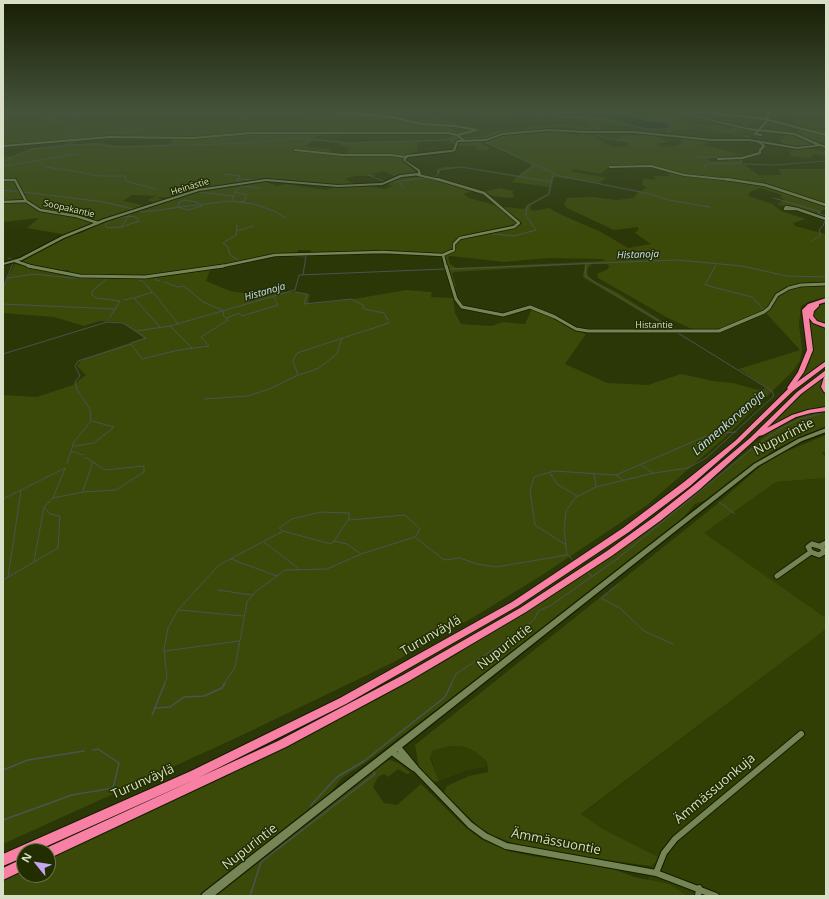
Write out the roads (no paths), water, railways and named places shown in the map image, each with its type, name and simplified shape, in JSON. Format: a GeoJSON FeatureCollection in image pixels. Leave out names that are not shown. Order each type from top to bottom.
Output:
{"type":"FeatureCollection","features":[{"type":"Feature","properties":{"kind":"highway"},"geometry":{"type":"LineString","coordinates":[[826,301],[814,307],[810,316],[816,322],[826,326]]}},
{"type":"Feature","properties":{"kind":"highway"},"geometry":{"type":"LineString","coordinates":[[788,393],[801,372],[810,350],[805,310],[810,305],[826,301]]}},
{"type":"Feature","properties":{"kind":"highway","name":"Turunväylä"},"geometry":{"type":"LineString","coordinates":[[3,860],[188,777],[297,724],[399,671],[508,608],[602,547],[682,488],[737,442],[788,393],[826,363]]}},
{"type":"Feature","properties":{"kind":"highway","name":"Turunväylä"},"geometry":{"type":"LineString","coordinates":[[56,849],[282,744],[349,709],[455,650],[557,588],[628,540],[696,488],[752,439],[799,393],[826,372]]}},
{"type":"Feature","properties":{"kind":"highway"},"geometry":{"type":"LineString","coordinates":[[826,378],[824,387],[826,391]]}},
{"type":"Feature","properties":{"kind":"highway"},"geometry":{"type":"LineString","coordinates":[[752,439],[794,416],[810,411],[826,409]]}},
{"type":"Feature","properties":{"kind":"highway"},"geometry":{"type":"LineString","coordinates":[[3,874],[16,868]]}},
{"type":"Feature","properties":{"kind":"main road","name":"Nupurintie"},"geometry":{"type":"LineString","coordinates":[[206,896],[756,465],[800,440],[826,430]]}},
{"type":"Feature","properties":{"kind":"street"},"geometry":{"type":"LineString","coordinates":[[313,152],[342,155],[390,155],[405,157],[417,154],[440,152]]}},
{"type":"Feature","properties":{"kind":"street"},"geometry":{"type":"LineString","coordinates":[[718,159],[742,158],[760,152]]}},
{"type":"Feature","properties":{"kind":"street"},"geometry":{"type":"LineString","coordinates":[[15,261],[20,264],[80,276],[138,277],[205,269],[275,255],[383,252],[443,255],[455,249],[454,244],[460,238],[514,227],[519,223],[484,193],[432,177],[418,175],[420,172],[405,160],[405,157]]}},
{"type":"Feature","properties":{"kind":"street"},"geometry":{"type":"LineString","coordinates":[[610,167],[651,166],[684,175],[716,177],[765,185],[826,205]]}},
{"type":"Feature","properties":{"kind":"street","name":"Heinästie"},"geometry":{"type":"LineString","coordinates":[[3,264],[15,261],[63,237],[98,223],[196,191],[219,186],[266,180],[338,186],[364,186],[384,184],[401,176],[418,175]]}},
{"type":"Feature","properties":{"kind":"street"},"geometry":{"type":"LineString","coordinates":[[3,180],[15,180],[26,201],[3,202]]}},
{"type":"Feature","properties":{"kind":"street","name":"Soopakantie"},"geometry":{"type":"LineString","coordinates":[[26,201],[40,210],[76,216],[98,223]]}},
{"type":"Feature","properties":{"kind":"street"},"geometry":{"type":"LineString","coordinates":[[797,209],[826,219]]}},
{"type":"Feature","properties":{"kind":"street","name":"Histantie"},"geometry":{"type":"LineString","coordinates":[[443,255],[459,305],[474,310],[503,315],[528,307],[555,317],[576,329],[588,332],[711,332],[723,330],[764,312],[769,308],[777,295],[789,288],[826,284]]}},
{"type":"Feature","properties":{"kind":"street"},"geometry":{"type":"LineString","coordinates":[[811,552],[808,549],[810,545],[820,546],[826,543]]}},
{"type":"Feature","properties":{"kind":"street"},"geometry":{"type":"LineString","coordinates":[[777,576],[811,552],[824,555],[824,551],[820,546]]}},
{"type":"Feature","properties":{"kind":"street","name":"Ämmässuonkuja"},"geometry":{"type":"LineString","coordinates":[[656,873],[664,853],[675,839],[801,734]]}},
{"type":"Feature","properties":{"kind":"street","name":"Ämmässuontie"},"geometry":{"type":"LineString","coordinates":[[397,746],[416,769],[470,825],[485,836],[506,846],[526,851],[656,873],[699,888],[716,896]]}},
{"type":"Feature","properties":{"kind":"street","name":"Ämmässuontie"},"geometry":{"type":"LineString","coordinates":[[391,751],[416,769]]}},
{"type":"Feature","properties":{"kind":"street"},"geometry":{"type":"LineString","coordinates":[[698,896],[699,888]]}},
{"type":"Feature","properties":{"kind":"waterway"},"geometry":{"type":"LineString","coordinates":[[3,166],[10,165],[9,158],[25,152]]}},
{"type":"Feature","properties":{"kind":"waterway"},"geometry":{"type":"LineString","coordinates":[[507,152],[560,176],[646,193],[669,200],[710,207]]}},
{"type":"Feature","properties":{"kind":"waterway"},"geometry":{"type":"LineString","coordinates":[[38,160],[76,154]]}},
{"type":"Feature","properties":{"kind":"waterway"},"geometry":{"type":"LineString","coordinates":[[697,157],[728,158]]}},
{"type":"Feature","properties":{"kind":"waterway"},"geometry":{"type":"LineString","coordinates":[[738,159],[742,160],[741,163]]}},
{"type":"Feature","properties":{"kind":"waterway"},"geometry":{"type":"LineString","coordinates":[[11,165],[38,160]]}},
{"type":"Feature","properties":{"kind":"waterway"},"geometry":{"type":"LineString","coordinates":[[38,160],[45,167],[59,169]]}},
{"type":"Feature","properties":{"kind":"waterway"},"geometry":{"type":"LineString","coordinates":[[744,164],[774,165],[826,161]]}},
{"type":"Feature","properties":{"kind":"waterway"},"geometry":{"type":"LineString","coordinates":[[707,169],[704,166],[706,164],[742,163]]}},
{"type":"Feature","properties":{"kind":"waterway"},"geometry":{"type":"LineString","coordinates":[[519,176],[534,166]]}},
{"type":"Feature","properties":{"kind":"waterway"},"geometry":{"type":"LineString","coordinates":[[435,177],[438,174],[438,170],[460,167]]}},
{"type":"Feature","properties":{"kind":"waterway"},"geometry":{"type":"LineString","coordinates":[[462,167],[551,182]]}},
{"type":"Feature","properties":{"kind":"waterway"},"geometry":{"type":"LineString","coordinates":[[62,169],[99,176],[125,176],[126,181],[155,189]]}},
{"type":"Feature","properties":{"kind":"waterway"},"geometry":{"type":"LineString","coordinates":[[224,174],[240,176],[236,180],[243,183]]}},
{"type":"Feature","properties":{"kind":"waterway"},"geometry":{"type":"LineString","coordinates":[[551,182],[553,174]]}},
{"type":"Feature","properties":{"kind":"waterway"},"geometry":{"type":"LineString","coordinates":[[368,175],[386,182]]}},
{"type":"Feature","properties":{"kind":"waterway"},"geometry":{"type":"LineString","coordinates":[[390,182],[427,178]]}},
{"type":"Feature","properties":{"kind":"waterway"},"geometry":{"type":"LineString","coordinates":[[238,179],[254,180]]}},
{"type":"Feature","properties":{"kind":"waterway"},"geometry":{"type":"LineString","coordinates":[[526,216],[527,206],[549,194],[551,182]]}},
{"type":"Feature","properties":{"kind":"waterway"},"geometry":{"type":"LineString","coordinates":[[400,183],[404,189]]}},
{"type":"Feature","properties":{"kind":"waterway"},"geometry":{"type":"LineString","coordinates":[[234,196],[235,191],[242,185]]}},
{"type":"Feature","properties":{"kind":"waterway"},"geometry":{"type":"LineString","coordinates":[[241,186],[261,188]]}},
{"type":"Feature","properties":{"kind":"waterway"},"geometry":{"type":"LineString","coordinates":[[3,190],[19,192]]}},
{"type":"Feature","properties":{"kind":"waterway"},"geometry":{"type":"LineString","coordinates":[[23,192],[104,202],[133,209]]}},
{"type":"Feature","properties":{"kind":"waterway"},"geometry":{"type":"LineString","coordinates":[[200,192],[234,196]]}},
{"type":"Feature","properties":{"kind":"waterway"},"geometry":{"type":"LineString","coordinates":[[235,192],[247,195],[244,201],[240,202]]}},
{"type":"Feature","properties":{"kind":"waterway"},"geometry":{"type":"LineString","coordinates":[[232,201],[234,196]]}},
{"type":"Feature","properties":{"kind":"waterway"},"geometry":{"type":"LineString","coordinates":[[774,198],[821,212],[817,213],[826,216]]}},
{"type":"Feature","properties":{"kind":"waterway"},"geometry":{"type":"LineString","coordinates":[[179,207],[179,202],[186,200],[196,202],[200,205]]}},
{"type":"Feature","properties":{"kind":"waterway"},"geometry":{"type":"LineString","coordinates":[[200,205],[229,201],[254,204],[274,211],[286,218]]}},
{"type":"Feature","properties":{"kind":"waterway"},"geometry":{"type":"LineString","coordinates":[[179,207],[188,210],[202,206],[200,205]]}},
{"type":"Feature","properties":{"kind":"waterway"},"geometry":{"type":"LineString","coordinates":[[179,207],[200,205]]}},
{"type":"Feature","properties":{"kind":"waterway"},"geometry":{"type":"LineString","coordinates":[[137,211],[142,212],[179,207]]}},
{"type":"Feature","properties":{"kind":"waterway"},"geometry":{"type":"LineString","coordinates":[[129,216],[132,212]]}},
{"type":"Feature","properties":{"kind":"waterway"},"geometry":{"type":"LineString","coordinates":[[121,227],[107,228],[105,225],[112,219],[129,216]]}},
{"type":"Feature","properties":{"kind":"waterway"},"geometry":{"type":"LineString","coordinates":[[121,227],[129,216]]}},
{"type":"Feature","properties":{"kind":"waterway"},"geometry":{"type":"LineString","coordinates":[[121,227],[139,221],[136,217],[129,216]]}},
{"type":"Feature","properties":{"kind":"waterway"},"geometry":{"type":"LineString","coordinates":[[493,234],[514,236],[536,230],[527,217]]}},
{"type":"Feature","properties":{"kind":"waterway"},"geometry":{"type":"LineString","coordinates":[[823,226],[825,220]]}},
{"type":"Feature","properties":{"kind":"waterway"},"geometry":{"type":"LineString","coordinates":[[237,225],[236,235],[223,243],[228,247],[230,255],[240,261]]}},
{"type":"Feature","properties":{"kind":"waterway"},"geometry":{"type":"LineString","coordinates":[[237,231],[253,226]]}},
{"type":"Feature","properties":{"kind":"waterway"},"geometry":{"type":"LineString","coordinates":[[812,241],[821,235],[819,230],[822,227]]}},
{"type":"Feature","properties":{"kind":"waterway"},"geometry":{"type":"LineString","coordinates":[[293,256],[306,256],[303,275]]}},
{"type":"Feature","properties":{"kind":"waterway"},"geometry":{"type":"LineString","coordinates":[[8,258],[13,260]]}},
{"type":"Feature","properties":{"kind":"waterway","name":"Histanoja"},"geometry":{"type":"LineString","coordinates":[[450,269],[677,260],[742,266],[787,276],[826,277]]}},
{"type":"Feature","properties":{"kind":"waterway"},"geometry":{"type":"LineString","coordinates":[[3,288],[13,263]]}},
{"type":"Feature","properties":{"kind":"waterway","name":"Lännenkorvenoja"},"geometry":{"type":"LineString","coordinates":[[586,264],[585,276],[672,329]]}},
{"type":"Feature","properties":{"kind":"waterway"},"geometry":{"type":"LineString","coordinates":[[716,265],[705,285],[752,297],[764,310]]}},
{"type":"Feature","properties":{"kind":"waterway","name":"Histanoja"},"geometry":{"type":"LineString","coordinates":[[303,275],[445,269]]}},
{"type":"Feature","properties":{"kind":"waterway"},"geometry":{"type":"LineString","coordinates":[[8,278],[34,274],[71,278],[102,278]]}},
{"type":"Feature","properties":{"kind":"waterway","name":"Histanoja"},"geometry":{"type":"LineString","coordinates":[[223,311],[295,290],[299,275],[303,275]]}},
{"type":"Feature","properties":{"kind":"waterway"},"geometry":{"type":"LineString","coordinates":[[109,277],[92,291],[92,295],[96,298],[120,301],[115,309]]}},
{"type":"Feature","properties":{"kind":"waterway"},"geometry":{"type":"LineString","coordinates":[[155,277],[156,280],[160,281]]}},
{"type":"Feature","properties":{"kind":"waterway"},"geometry":{"type":"LineString","coordinates":[[139,280],[144,282]]}},
{"type":"Feature","properties":{"kind":"waterway"},"geometry":{"type":"LineString","coordinates":[[164,282],[178,287],[184,286],[203,302],[223,311]]}},
{"type":"Feature","properties":{"kind":"waterway"},"geometry":{"type":"LineString","coordinates":[[145,283],[152,292]]}},
{"type":"Feature","properties":{"kind":"waterway"},"geometry":{"type":"LineString","coordinates":[[160,327],[134,298],[153,292],[178,324]]}},
{"type":"Feature","properties":{"kind":"waterway"},"geometry":{"type":"LineString","coordinates":[[295,292],[307,294],[304,304],[351,299],[363,305],[364,309],[384,313],[388,320]]}},
{"type":"Feature","properties":{"kind":"waterway"},"geometry":{"type":"LineString","coordinates":[[227,318],[239,313],[242,316],[278,305],[274,297]]}},
{"type":"Feature","properties":{"kind":"waterway"},"geometry":{"type":"LineString","coordinates":[[124,300],[133,298]]}},
{"type":"Feature","properties":{"kind":"waterway"},"geometry":{"type":"LineString","coordinates":[[3,304],[115,309]]}},
{"type":"Feature","properties":{"kind":"waterway"},"geometry":{"type":"LineString","coordinates":[[110,317],[115,309]]}},
{"type":"Feature","properties":{"kind":"waterway"},"geometry":{"type":"LineString","coordinates":[[71,451],[74,442],[91,421],[90,409],[77,390],[75,382],[80,376],[75,366],[78,361],[131,344],[142,359],[179,350],[209,346],[201,337],[228,320],[223,315],[223,311]]}},
{"type":"Feature","properties":{"kind":"waterway","name":"Histanoja"},"geometry":{"type":"LineString","coordinates":[[178,324],[223,311]]}},
{"type":"Feature","properties":{"kind":"waterway"},"geometry":{"type":"LineString","coordinates":[[3,354],[107,322],[123,323],[136,331],[170,326]]}},
{"type":"Feature","properties":{"kind":"waterway"},"geometry":{"type":"LineString","coordinates":[[342,338],[389,323],[388,322]]}},
{"type":"Feature","properties":{"kind":"waterway","name":"Histanoja"},"geometry":{"type":"LineString","coordinates":[[170,326],[178,324]]}},
{"type":"Feature","properties":{"kind":"waterway"},"geometry":{"type":"LineString","coordinates":[[170,326],[192,348]]}},
{"type":"Feature","properties":{"kind":"waterway"},"geometry":{"type":"LineString","coordinates":[[131,343],[146,338],[137,332]]}},
{"type":"Feature","properties":{"kind":"waterway","name":"Lännenkorvenoja"},"geometry":{"type":"LineString","coordinates":[[678,333],[772,391],[774,396],[734,432]]}},
{"type":"Feature","properties":{"kind":"waterway"},"geometry":{"type":"LineString","coordinates":[[204,399],[248,396],[269,389],[298,375],[293,361],[297,353],[342,338]]}},
{"type":"Feature","properties":{"kind":"waterway"},"geometry":{"type":"LineString","coordinates":[[299,375],[319,368],[337,354],[342,338]]}},
{"type":"Feature","properties":{"kind":"waterway"},"geometry":{"type":"LineString","coordinates":[[451,684],[456,674],[524,629],[535,618],[538,611],[550,606],[617,559],[754,447],[782,428],[800,419],[820,414]]}},
{"type":"Feature","properties":{"kind":"waterway"},"geometry":{"type":"LineString","coordinates":[[74,446],[94,443],[114,427],[92,421]]}},
{"type":"Feature","properties":{"kind":"waterway","name":"Lännenkorvenoja"},"geometry":{"type":"LineString","coordinates":[[596,487],[654,473],[688,468],[706,458],[734,432]]}},
{"type":"Feature","properties":{"kind":"waterway"},"geometry":{"type":"LineString","coordinates":[[616,475],[711,434],[734,432]]}},
{"type":"Feature","properties":{"kind":"waterway"},"geometry":{"type":"LineString","coordinates":[[67,463],[71,451]]}},
{"type":"Feature","properties":{"kind":"waterway"},"geometry":{"type":"LineString","coordinates":[[71,451],[83,455]]}},
{"type":"Feature","properties":{"kind":"waterway"},"geometry":{"type":"LineString","coordinates":[[85,457],[93,462]]}},
{"type":"Feature","properties":{"kind":"waterway"},"geometry":{"type":"LineString","coordinates":[[53,498],[83,492],[116,490],[144,472],[144,466],[105,470],[93,462]]}},
{"type":"Feature","properties":{"kind":"waterway"},"geometry":{"type":"LineString","coordinates":[[83,491],[93,462]]}},
{"type":"Feature","properties":{"kind":"waterway"},"geometry":{"type":"LineString","coordinates":[[641,465],[653,473]]}},
{"type":"Feature","properties":{"kind":"waterway"},"geometry":{"type":"LineString","coordinates":[[3,499],[65,468],[53,498]]}},
{"type":"Feature","properties":{"kind":"waterway"},"geometry":{"type":"LineString","coordinates":[[566,545],[535,525],[530,491],[534,477],[554,471],[616,475]]}},
{"type":"Feature","properties":{"kind":"waterway"},"geometry":{"type":"LineString","coordinates":[[550,473],[557,484],[577,496]]}},
{"type":"Feature","properties":{"kind":"waterway"},"geometry":{"type":"LineString","coordinates":[[594,474],[596,487]]}},
{"type":"Feature","properties":{"kind":"waterway","name":"Lännenkorvenoja"},"geometry":{"type":"LineString","coordinates":[[616,475],[623,480]]}},
{"type":"Feature","properties":{"kind":"waterway","name":"Lännenkorvenoja"},"geometry":{"type":"LineString","coordinates":[[566,545],[564,529],[566,511],[575,498],[596,487]]}},
{"type":"Feature","properties":{"kind":"waterway"},"geometry":{"type":"LineString","coordinates":[[8,577],[21,491]]}},
{"type":"Feature","properties":{"kind":"waterway"},"geometry":{"type":"LineString","coordinates":[[44,507],[53,498]]}},
{"type":"Feature","properties":{"kind":"waterway"},"geometry":{"type":"LineString","coordinates":[[719,502],[735,514]]}},
{"type":"Feature","properties":{"kind":"waterway"},"geometry":{"type":"LineString","coordinates":[[3,580],[58,548],[60,516],[50,514],[44,507]]}},
{"type":"Feature","properties":{"kind":"waterway"},"geometry":{"type":"LineString","coordinates":[[34,561],[44,507]]}},
{"type":"Feature","properties":{"kind":"waterway"},"geometry":{"type":"LineString","coordinates":[[277,576],[285,570],[327,569],[361,554],[415,537],[420,529],[405,515],[349,520],[349,513],[321,512],[292,519],[279,528],[283,531]]}},
{"type":"Feature","properties":{"kind":"waterway"},"geometry":{"type":"LineString","coordinates":[[334,541],[348,520]]}},
{"type":"Feature","properties":{"kind":"waterway"},"geometry":{"type":"LineString","coordinates":[[164,684],[167,678],[164,649],[168,628],[178,610],[219,565],[283,531]]}},
{"type":"Feature","properties":{"kind":"waterway"},"geometry":{"type":"LineString","coordinates":[[283,531],[331,544],[334,541]]}},
{"type":"Feature","properties":{"kind":"waterway"},"geometry":{"type":"LineString","coordinates":[[416,538],[444,560],[460,558],[477,564],[496,567],[567,555],[566,545]]}},
{"type":"Feature","properties":{"kind":"waterway"},"geometry":{"type":"LineString","coordinates":[[334,541],[347,544],[360,553]]}},
{"type":"Feature","properties":{"kind":"waterway"},"geometry":{"type":"LineString","coordinates":[[264,542],[299,569]]}},
{"type":"Feature","properties":{"kind":"waterway","name":"Lännenkorvenoja"},"geometry":{"type":"LineString","coordinates":[[568,555],[572,559]]}},
{"type":"Feature","properties":{"kind":"waterway"},"geometry":{"type":"LineString","coordinates":[[231,559],[277,576]]}},
{"type":"Feature","properties":{"kind":"waterway"},"geometry":{"type":"LineString","coordinates":[[588,573],[592,576]]}},
{"type":"Feature","properties":{"kind":"waterway"},"geometry":{"type":"LineString","coordinates":[[224,684],[235,667],[247,602],[255,592],[277,576]]}},
{"type":"Feature","properties":{"kind":"waterway"},"geometry":{"type":"LineString","coordinates":[[619,584],[601,598],[620,608],[644,631],[673,644]]}},
{"type":"Feature","properties":{"kind":"waterway"},"geometry":{"type":"LineString","coordinates":[[218,590],[252,595]]}},
{"type":"Feature","properties":{"kind":"waterway"},"geometry":{"type":"LineString","coordinates":[[179,610],[243,616]]}},
{"type":"Feature","properties":{"kind":"waterway"},"geometry":{"type":"LineString","coordinates":[[165,651],[239,641]]}},
{"type":"Feature","properties":{"kind":"waterway"},"geometry":{"type":"LineString","coordinates":[[152,715],[165,683]]}},
{"type":"Feature","properties":{"kind":"waterway"},"geometry":{"type":"LineString","coordinates":[[155,708],[170,707],[184,697],[204,696],[222,688],[225,683]]}},
{"type":"Feature","properties":{"kind":"waterway"},"geometry":{"type":"LineString","coordinates":[[312,806],[311,805],[337,777],[364,761],[445,697],[452,683]]}},
{"type":"Feature","properties":{"kind":"waterway"},"geometry":{"type":"LineString","coordinates":[[3,820],[72,795],[113,788],[119,763],[98,749],[93,750]]}},
{"type":"Feature","properties":{"kind":"waterway"},"geometry":{"type":"LineString","coordinates":[[3,770],[28,760],[84,751]]}},
{"type":"Feature","properties":{"kind":"waterway"},"geometry":{"type":"LineString","coordinates":[[250,896],[261,862],[375,774],[373,771]]}}]}
